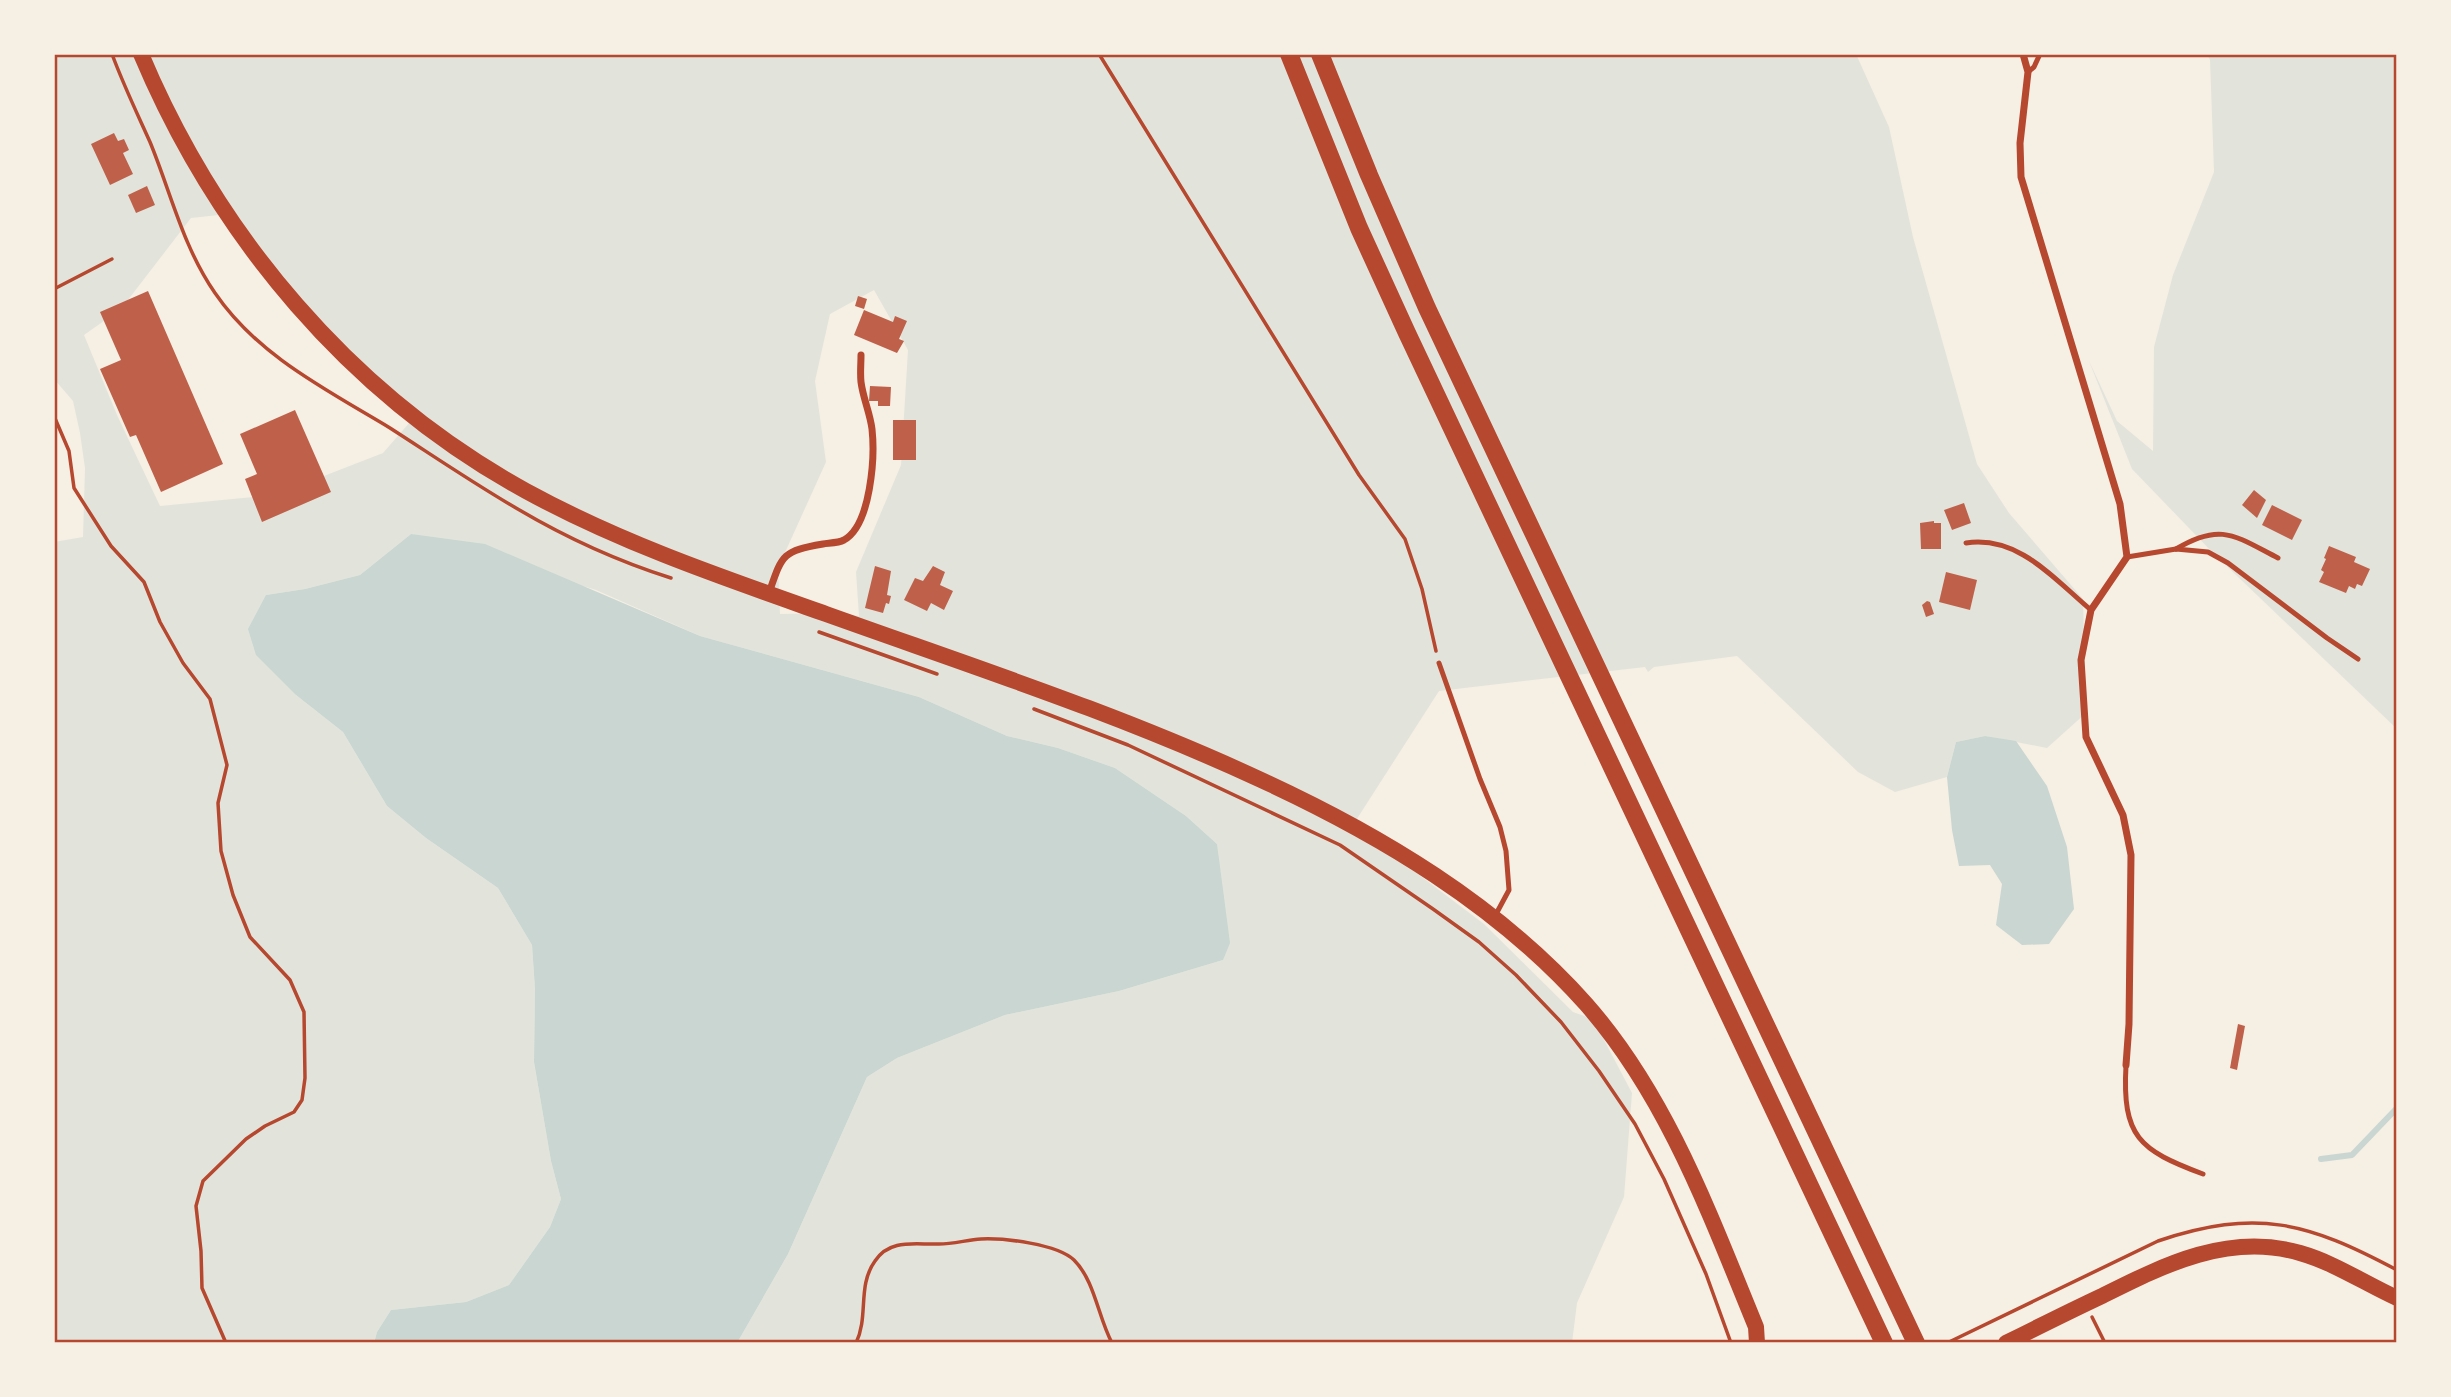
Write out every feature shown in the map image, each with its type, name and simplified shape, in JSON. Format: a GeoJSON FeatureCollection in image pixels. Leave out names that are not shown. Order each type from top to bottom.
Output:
{"type":"FeatureCollection","features":[{"type":"Feature","properties":{"kind":"highway"},"geometry":{"type":"LineString","coordinates":[[1289,54],[1359,228],[1406,333],[1884,1343]]}},
{"type":"Feature","properties":{"kind":"highway"},"geometry":{"type":"LineString","coordinates":[[1320,54],[1373,186],[1427,308],[1914,1338]]}},
{"type":"Feature","properties":{"kind":"main road"},"geometry":{"type":"LineString","coordinates":[[141,54],[199,172],[262,265],[316,326],[382,390],[444,439],[524,490],[628,540],[768,594],[1041,691],[1221,761],[1283,790],[1396,851],[1494,918],[1570,987],[1609,1033],[1633,1067],[1681,1151],[1710,1213],[1757,1335],[1767,1343]]}},
{"type":"Feature","properties":{"kind":"main road"},"geometry":{"type":"LineString","coordinates":[[2006,1343],[2174,1261],[2232,1248],[2273,1248],[2297,1252],[2337,1266],[2397,1298]]}},
{"type":"Feature","properties":{"kind":"street"},"geometry":{"type":"LineString","coordinates":[[2023,54],[2028,72],[2020,143],[2021,177],[2120,504],[2127,556],[2091,610],[2081,660],[2086,737],[2123,815],[2131,855],[2126,1065]]}},
{"type":"Feature","properties":{"kind":"street"},"geometry":{"type":"LineString","coordinates":[[768,594],[780,563],[788,553],[801,548],[843,541],[854,531],[861,519],[873,456],[872,429],[861,383],[861,355]]}},
{"type":"Feature","properties":{"kind":"lane"},"geometry":{"type":"LineString","coordinates":[[2028,72],[2034,67],[2040,54]]}},
{"type":"Feature","properties":{"kind":"lane"},"geometry":{"type":"LineString","coordinates":[[2176,549],[2196,538],[2232,534],[2278,558]]}},
{"type":"Feature","properties":{"kind":"lane"},"geometry":{"type":"LineString","coordinates":[[1966,543],[1993,544],[2023,554],[2058,578],[2091,610]]}},
{"type":"Feature","properties":{"kind":"lane"},"geometry":{"type":"LineString","coordinates":[[2127,556],[2176,549],[2208,552],[2228,563],[2358,659]]}},
{"type":"Feature","properties":{"kind":"lane"},"geometry":{"type":"LineString","coordinates":[[1439,663],[1500,827],[1506,851],[1509,890],[1494,918]]}},
{"type":"Feature","properties":{"kind":"lane"},"geometry":{"type":"LineString","coordinates":[[2126,1065],[2125,1104],[2136,1135],[2156,1154],[2203,1174]]}},
{"type":"Feature","properties":{"kind":"path"},"geometry":{"type":"LineString","coordinates":[[112,54],[198,264],[215,293],[250,332],[296,372],[517,509],[605,553],[682,582]]}},
{"type":"Feature","properties":{"kind":"path"},"geometry":{"type":"LineString","coordinates":[[1099,54],[1360,475],[1405,539],[1422,589],[1439,663]]}},
{"type":"Feature","properties":{"kind":"path"},"geometry":{"type":"LineString","coordinates":[[54,289],[112,259]]}},
{"type":"Feature","properties":{"kind":"path"},"geometry":{"type":"LineString","coordinates":[[54,416],[69,451],[74,488],[111,546],[144,582],[160,622],[183,663],[210,699],[228,765],[218,803],[221,851],[233,895],[250,937],[290,980],[304,1012],[305,1078],[302,1100],[295,1112],[265,1126],[246,1139],[203,1181],[196,1206],[202,1288],[226,1343]]}},
{"type":"Feature","properties":{"kind":"path"},"geometry":{"type":"LineString","coordinates":[[807,628],[946,677]]}},
{"type":"Feature","properties":{"kind":"path"},"geometry":{"type":"LineString","coordinates":[[1026,706],[1128,745],[1340,845],[1443,915],[1516,975],[1560,1022],[1600,1071],[1634,1124],[1664,1179],[1706,1273],[1731,1343]]}},
{"type":"Feature","properties":{"kind":"path"},"geometry":{"type":"LineString","coordinates":[[856,1343],[861,1332],[864,1281],[876,1258],[890,1248],[908,1242],[938,1245],[983,1239],[1051,1248],[1072,1258],[1086,1274],[1112,1343]]}},
{"type":"Feature","properties":{"kind":"path"},"geometry":{"type":"LineString","coordinates":[[2090,1312],[2105,1343]]}},
{"type":"Feature","properties":{"kind":"shaded area"},"geometry":{"type":"Polygon","coordinates":[[[54,54],[1856,54],[1889,127],[1913,237],[1977,464],[2009,513],[2083,599],[2086,713],[2047,748],[1985,736],[1956,742],[1947,777],[1895,792],[1858,772],[1737,656],[1654,667],[1648,672],[1645,667],[1439,691],[1353,825],[1484,924],[1573,1012],[1593,1019],[1632,1093],[1624,1197],[1577,1303],[1572,1343],[737,1343],[788,1254],[867,1077],[897,1058],[1005,1015],[1119,991],[1223,960],[1217,844],[1186,816],[1115,768],[1058,748],[1007,736],[919,697],[700,636],[596,590],[411,534],[360,575],[305,589],[266,595],[296,695],[343,732],[387,806],[426,838],[498,888],[532,945],[535,989],[534,1062],[551,1161],[561,1199],[550,1227],[509,1285],[466,1302],[391,1310],[377,1332],[374,1343],[54,1343],[54,542],[83,537],[85,468],[73,401],[54,379],[54,54]],[[228,214],[191,218],[121,309],[84,335],[117,415],[160,506],[275,495],[383,453],[410,422],[333,351],[228,214]],[[874,290],[830,314],[815,381],[826,462],[778,568],[780,614],[837,613],[859,616],[856,572],[901,465],[908,350],[874,290]]]}},
{"type":"Feature","properties":{"kind":"shaded area"},"geometry":{"type":"Polygon","coordinates":[[[2207,54],[2397,54],[2397,729],[2214,554],[2132,469],[2089,361],[2117,421],[2153,451],[2154,347],[2173,275],[2214,172],[2210,60],[2207,54]]]}},
{"type":"Feature","properties":{"kind":"shaded area"},"geometry":{"type":"Polygon","coordinates":[[[411,534],[485,544],[700,636],[919,697],[1007,736],[1058,748],[1115,768],[1186,816],[1217,844],[1230,943],[1223,960],[1119,991],[1005,1015],[897,1058],[867,1077],[788,1254],[737,1343],[374,1343],[377,1332],[391,1310],[466,1302],[509,1285],[550,1227],[561,1199],[551,1161],[534,1062],[535,989],[532,945],[498,888],[426,838],[387,806],[343,732],[296,695],[256,655],[248,629],[266,595],[305,589],[360,575],[411,534]]]}},
{"type":"Feature","properties":{"kind":"shaded area"},"geometry":{"type":"Polygon","coordinates":[[[1985,736],[2016,741],[2047,786],[2067,847],[2074,909],[2049,944],[2022,945],[1996,925],[2002,884],[1990,865],[1959,866],[1952,830],[1947,777],[1956,742],[1985,736]]]}},
{"type":"Feature","properties":{"kind":"building"},"geometry":{"type":"Polygon","coordinates":[[[114,133],[118,141],[124,139],[129,150],[123,153],[133,174],[110,185],[91,144],[114,133]]]}},
{"type":"Feature","properties":{"kind":"building"},"geometry":{"type":"Polygon","coordinates":[[[147,186],[155,205],[136,213],[128,195],[147,186]]]}},
{"type":"Feature","properties":{"kind":"building"},"geometry":{"type":"Polygon","coordinates":[[[148,291],[223,464],[161,492],[136,435],[130,437],[100,369],[121,360],[100,312],[148,291]]]}},
{"type":"Feature","properties":{"kind":"building"},"geometry":{"type":"Polygon","coordinates":[[[858,296],[867,299],[864,309],[855,306],[858,296]]]}},
{"type":"Feature","properties":{"kind":"building"},"geometry":{"type":"Polygon","coordinates":[[[864,310],[893,322],[895,316],[907,321],[899,339],[904,341],[897,353],[854,335],[864,310]]]}},
{"type":"Feature","properties":{"kind":"building"},"geometry":{"type":"Polygon","coordinates":[[[870,386],[891,387],[890,406],[878,406],[878,401],[869,401],[870,386]]]}},
{"type":"Feature","properties":{"kind":"building"},"geometry":{"type":"Polygon","coordinates":[[[295,410],[331,492],[262,522],[245,479],[257,474],[240,434],[295,410]]]}},
{"type":"Feature","properties":{"kind":"building"},"geometry":{"type":"Polygon","coordinates":[[[893,420],[916,420],[916,460],[893,460],[893,420]]]}},
{"type":"Feature","properties":{"kind":"building"},"geometry":{"type":"Polygon","coordinates":[[[2254,490],[2266,500],[2257,518],[2242,505],[2254,490]]]}},
{"type":"Feature","properties":{"kind":"building"},"geometry":{"type":"Polygon","coordinates":[[[1964,503],[1971,523],[1952,530],[1944,510],[1964,503]]]}},
{"type":"Feature","properties":{"kind":"building"},"geometry":{"type":"Polygon","coordinates":[[[2272,505],[2302,520],[2292,540],[2262,525],[2272,505]]]}},
{"type":"Feature","properties":{"kind":"building"},"geometry":{"type":"Polygon","coordinates":[[[1920,523],[1941,523],[1941,549],[1921,549],[1920,523]]]}},
{"type":"Feature","properties":{"kind":"building"},"geometry":{"type":"Polygon","coordinates":[[[2329,546],[2356,557],[2354,562],[2370,569],[2362,586],[2357,584],[2355,589],[2349,586],[2346,593],[2319,582],[2324,572],[2321,570],[2329,546]]]}},
{"type":"Feature","properties":{"kind":"building"},"geometry":{"type":"Polygon","coordinates":[[[875,566],[891,571],[887,595],[891,596],[883,613],[865,608],[875,566]]]}},
{"type":"Feature","properties":{"kind":"building"},"geometry":{"type":"Polygon","coordinates":[[[933,566],[945,572],[940,585],[953,591],[944,610],[931,603],[927,611],[904,600],[915,578],[923,581],[933,566]]]}},
{"type":"Feature","properties":{"kind":"building"},"geometry":{"type":"Polygon","coordinates":[[[1946,572],[1977,580],[1970,610],[1939,602],[1946,572]]]}},
{"type":"Feature","properties":{"kind":"building"},"geometry":{"type":"Polygon","coordinates":[[[1930,602],[1934,614],[1926,617],[1922,605],[1930,602]]]}},
{"type":"Feature","properties":{"kind":"building"},"geometry":{"type":"Polygon","coordinates":[[[2238,1024],[2245,1026],[2237,1070],[2230,1068],[2238,1024]]]}},
{"type":"Feature","properties":{"kind":"waterway"},"geometry":{"type":"LineString","coordinates":[[2321,1159],[2352,1155],[2397,1108]]}}]}
